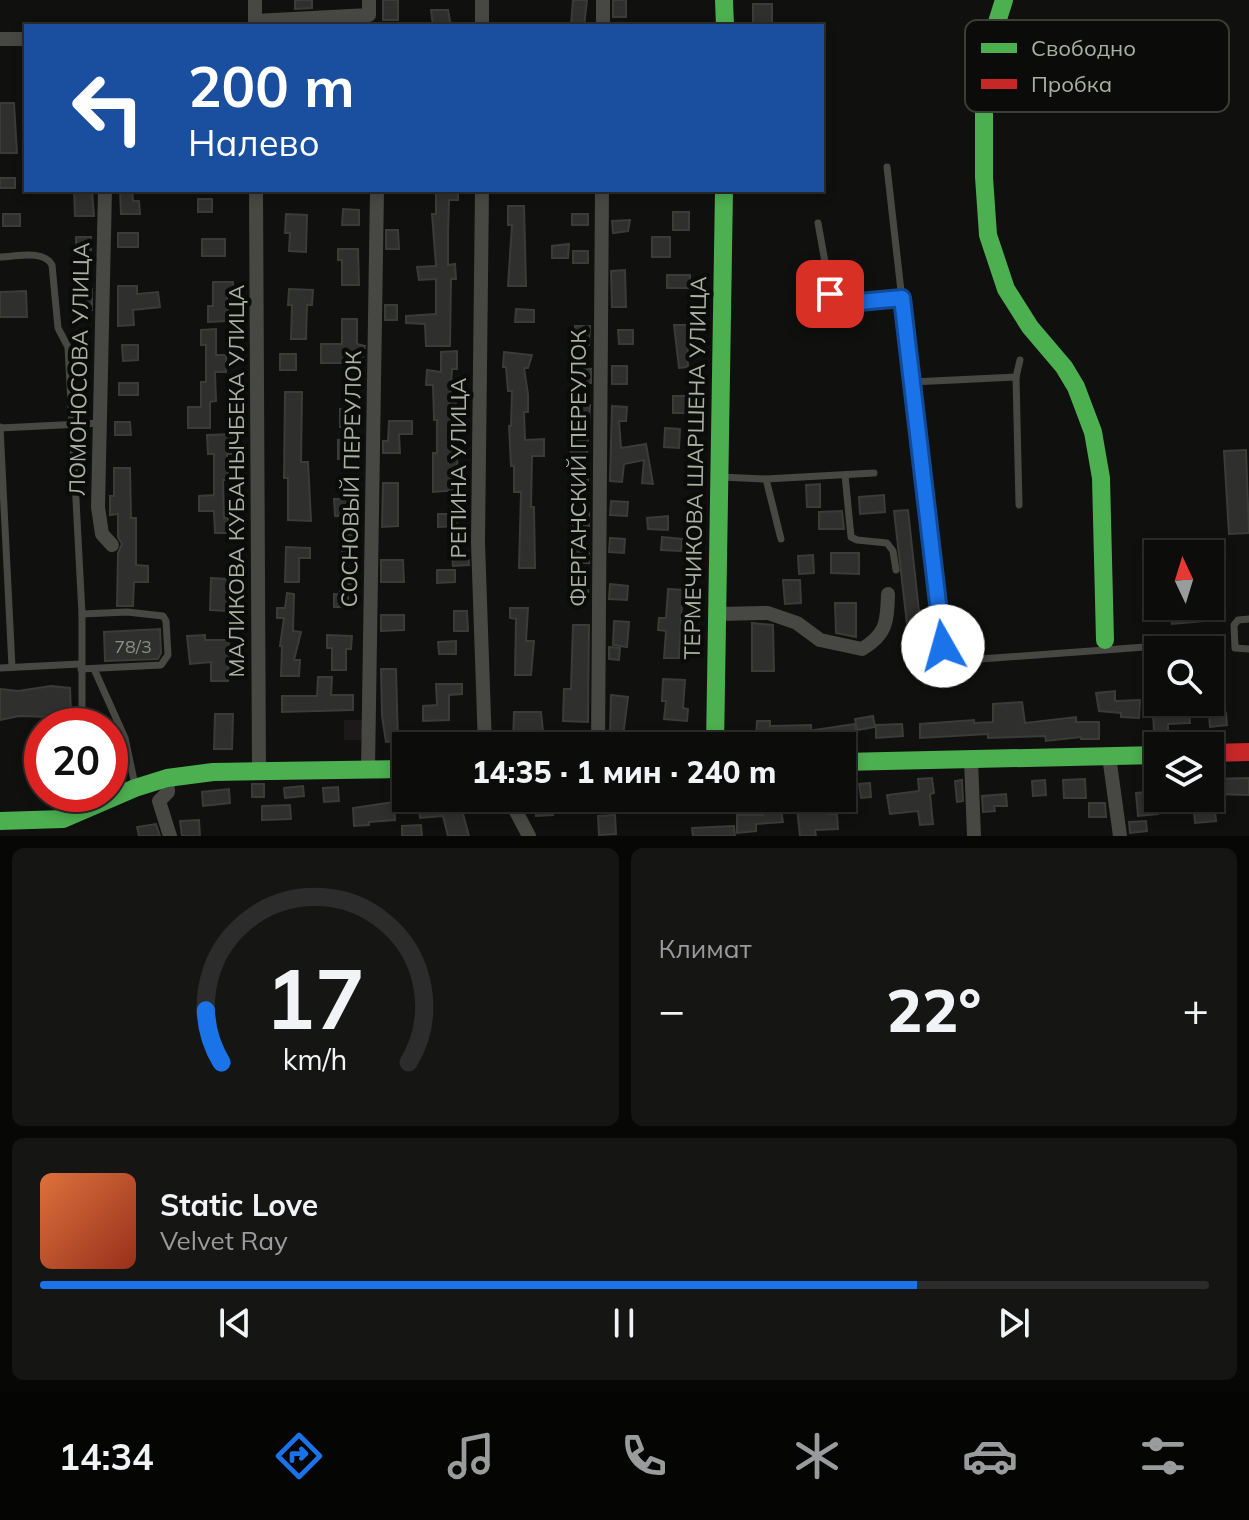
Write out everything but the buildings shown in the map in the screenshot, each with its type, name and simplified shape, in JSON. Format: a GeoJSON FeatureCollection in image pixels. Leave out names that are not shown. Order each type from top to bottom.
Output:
{"type":"FeatureCollection","features":[{"type":"Feature","properties":{"kind":"street"},"geometry":{"type":"LineString","coordinates":[[255,0],[255,24],[369,15],[369,0]]}},
{"type":"Feature","properties":{"kind":"street"},"geometry":{"type":"LineString","coordinates":[[482,0],[482,24]]}},
{"type":"Feature","properties":{"kind":"street"},"geometry":{"type":"LineString","coordinates":[[603,0],[603,24]]}},
{"type":"Feature","properties":{"kind":"street"},"geometry":{"type":"LineString","coordinates":[[724,0],[725,24]]}},
{"type":"Feature","properties":{"kind":"street"},"geometry":{"type":"LineString","coordinates":[[998,20],[1004,0]]}},
{"type":"Feature","properties":{"kind":"street"},"geometry":{"type":"LineString","coordinates":[[0,39],[24,39]]}},
{"type":"Feature","properties":{"kind":"street"},"geometry":{"type":"LineString","coordinates":[[984,112],[988,235],[1006,289],[1030,327],[1064,367],[1076,387],[1093,432],[1101,478],[1105,640]]}},
{"type":"Feature","properties":{"kind":"street","name":"ЛОМОНОСОВА УЛИЦА"},"geometry":{"type":"LineString","coordinates":[[105,192],[98,507],[102,534],[112,545]]}},
{"type":"Feature","properties":{"kind":"street","name":"МАЛИКОВА КУБАНЫЧБЕКА УЛИЦА"},"geometry":{"type":"LineString","coordinates":[[256,192],[259,771]]}},
{"type":"Feature","properties":{"kind":"street","name":"СОСНОВЫЙ ПЕРЕУЛОК"},"geometry":{"type":"LineString","coordinates":[[368,769],[377,192]]}},
{"type":"Feature","properties":{"kind":"street","name":"РЕПИНА УЛИЦА"},"geometry":{"type":"LineString","coordinates":[[482,192],[478,543],[485,732]]}},
{"type":"Feature","properties":{"kind":"street","name":"ФЕРГАНСКИЙ ПЕРЕУЛОК"},"geometry":{"type":"LineString","coordinates":[[598,732],[602,192]]}},
{"type":"Feature","properties":{"kind":"street","name":"ТЕРМЕЧИКОВА ШАРШЕНА УЛИЦА"},"geometry":{"type":"LineString","coordinates":[[715,732],[724,192]]}},
{"type":"Feature","properties":{"kind":"street"},"geometry":{"type":"LineString","coordinates":[[716,614],[768,613],[797,623],[820,640],[862,649],[878,640],[887,621],[888,594]]}},
{"type":"Feature","properties":{"kind":"street"},"geometry":{"type":"LineString","coordinates":[[1224,753],[1249,752]]}},
{"type":"Feature","properties":{"kind":"street"},"geometry":{"type":"LineString","coordinates":[[856,762],[1144,755]]}},
{"type":"Feature","properties":{"kind":"street"},"geometry":{"type":"LineString","coordinates":[[1109,756],[1120,836]]}},
{"type":"Feature","properties":{"kind":"street"},"geometry":{"type":"LineString","coordinates":[[971,760],[974,836]]}},
{"type":"Feature","properties":{"kind":"street"},"geometry":{"type":"LineString","coordinates":[[128,790],[167,778],[213,772],[392,769]]}},
{"type":"Feature","properties":{"kind":"street"},"geometry":{"type":"LineString","coordinates":[[167,778],[168,792],[159,801],[170,836]]}},
{"type":"Feature","properties":{"kind":"street"},"geometry":{"type":"LineString","coordinates":[[0,821],[60,828],[77,812]]}},
{"type":"Feature","properties":{"kind":"street"},"geometry":{"type":"LineString","coordinates":[[516,812],[529,836]]}},
{"type":"Feature","properties":{"kind":"lane"},"geometry":{"type":"LineString","coordinates":[[887,167],[946,656],[953,661],[1144,647]]}},
{"type":"Feature","properties":{"kind":"lane"},"geometry":{"type":"LineString","coordinates":[[818,223],[832,301],[838,304],[902,298]]}},
{"type":"Feature","properties":{"kind":"lane"},"geometry":{"type":"LineString","coordinates":[[0,257],[40,256],[48,259],[52,265],[58,328],[68,347],[82,614],[81,708]]}},
{"type":"Feature","properties":{"kind":"lane"},"geometry":{"type":"LineString","coordinates":[[1019,505],[1016,377],[1020,360]]}},
{"type":"Feature","properties":{"kind":"lane"},"geometry":{"type":"LineString","coordinates":[[912,382],[1016,377]]}},
{"type":"Feature","properties":{"kind":"lane"},"geometry":{"type":"LineString","coordinates":[[12,667],[0,428],[101,423]]}},
{"type":"Feature","properties":{"kind":"lane"},"geometry":{"type":"LineString","coordinates":[[719,477],[766,479],[874,473]]}},
{"type":"Feature","properties":{"kind":"lane"},"geometry":{"type":"LineString","coordinates":[[845,475],[851,537],[887,543],[893,551],[896,570]]}},
{"type":"Feature","properties":{"kind":"lane"},"geometry":{"type":"LineString","coordinates":[[766,479],[781,539]]}},
{"type":"Feature","properties":{"kind":"lane"},"geometry":{"type":"LineString","coordinates":[[0,668],[94,669],[161,665],[168,655],[166,621],[158,614],[82,614]]}},
{"type":"Feature","properties":{"kind":"lane"},"geometry":{"type":"LineString","coordinates":[[1249,619],[1238,620],[1234,625],[1235,648],[1249,649]]}},
{"type":"Feature","properties":{"kind":"lane"},"geometry":{"type":"LineString","coordinates":[[94,669],[125,738],[135,788]]}},
{"type":"Feature","properties":{"kind":"shaded area"},"geometry":{"type":"Polygon","coordinates":[[[344,720],[366,720],[366,740],[344,740],[344,720]]]}},
{"type":"Feature","properties":{"kind":"traffic: fast"},"geometry":{"type":"LineString","coordinates":[[724,0],[725,24]]}},
{"type":"Feature","properties":{"kind":"traffic: fast"},"geometry":{"type":"LineString","coordinates":[[998,20],[1004,0]]}},
{"type":"Feature","properties":{"kind":"traffic: fast"},"geometry":{"type":"LineString","coordinates":[[984,112],[988,235],[1006,289],[1030,327],[1064,367],[1076,387],[1093,432],[1101,478],[1105,640]]}},
{"type":"Feature","properties":{"kind":"traffic: fast"},"geometry":{"type":"LineString","coordinates":[[715,732],[724,192]]}},
{"type":"Feature","properties":{"kind":"traffic: fast"},"geometry":{"type":"LineString","coordinates":[[856,762],[1144,755]]}},
{"type":"Feature","properties":{"kind":"traffic: fast"},"geometry":{"type":"LineString","coordinates":[[0,821],[63,819],[135,788],[167,778],[213,772],[392,769]]}},
{"type":"Feature","properties":{"kind":"traffic: jam"},"geometry":{"type":"LineString","coordinates":[[1224,753],[1249,752]]}},
{"type":"Feature","properties":{"kind":"route"},"geometry":{"type":"LineString","coordinates":[[830,294],[832,301],[838,304],[902,298],[943,646]]}}]}
